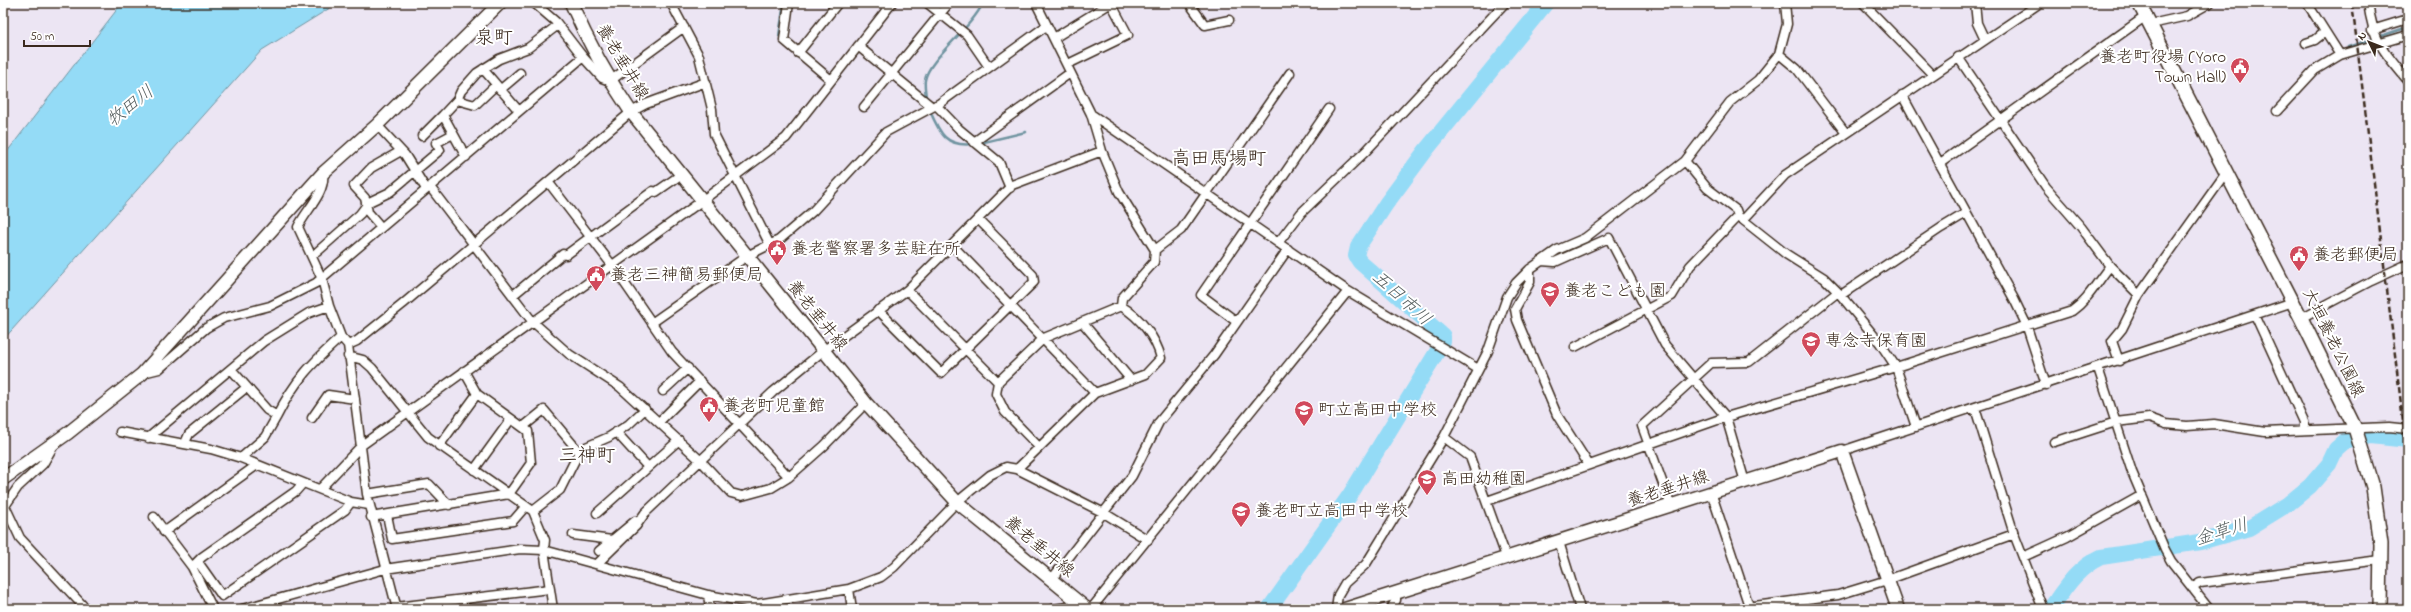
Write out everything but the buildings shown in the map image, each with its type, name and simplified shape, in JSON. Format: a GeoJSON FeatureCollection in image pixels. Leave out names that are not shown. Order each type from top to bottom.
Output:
{"type":"FeatureCollection","features":[{"type":"Feature","properties":{"kind":"main road"},"geometry":{"type":"LineString","coordinates":[[3,479],[56,441],[142,374],[323,173],[377,125],[500,3]]}},
{"type":"Feature","properties":{"kind":"main road","name":"養老垂井線"},"geometry":{"type":"LineString","coordinates":[[571,3],[586,38],[610,81],[631,112],[703,200],[822,351],[957,502],[1087,608]]}},
{"type":"Feature","properties":{"kind":"main road","name":"大垣養老公園線"},"geometry":{"type":"LineString","coordinates":[[2139,3],[2293,302],[2358,437],[2373,487],[2380,560],[2380,609]]}},
{"type":"Feature","properties":{"kind":"main road"},"geometry":{"type":"LineString","coordinates":[[1842,451],[1898,609]]}},
{"type":"Feature","properties":{"kind":"main road","name":"養老垂井線"},"geometry":{"type":"LineString","coordinates":[[1345,609],[1507,559],[1842,451]]}},
{"type":"Feature","properties":{"kind":"street"},"geometry":{"type":"LineString","coordinates":[[534,3],[558,25],[582,57],[602,78],[610,81],[684,27]]}},
{"type":"Feature","properties":{"kind":"street"},"geometry":{"type":"LineString","coordinates":[[671,3],[699,56],[706,82],[714,134],[769,243]]}},
{"type":"Feature","properties":{"kind":"street"},"geometry":{"type":"LineString","coordinates":[[789,3],[784,40],[831,80]]}},
{"type":"Feature","properties":{"kind":"street"},"geometry":{"type":"LineString","coordinates":[[798,53],[838,3]]}},
{"type":"Feature","properties":{"kind":"street"},"geometry":{"type":"LineString","coordinates":[[320,489],[362,445],[703,200],[786,138],[892,3]]}},
{"type":"Feature","properties":{"kind":"street"},"geometry":{"type":"LineString","coordinates":[[927,3],[967,35],[989,67]]}},
{"type":"Feature","properties":{"kind":"street"},"geometry":{"type":"LineString","coordinates":[[864,107],[949,3]]}},
{"type":"Feature","properties":{"kind":"street"},"geometry":{"type":"LineString","coordinates":[[1036,3],[1046,26],[1068,64],[1070,73],[1091,114],[1102,151],[1119,192],[1155,250],[1154,262],[1122,298],[1122,306]]}},
{"type":"Feature","properties":{"kind":"street"},"geometry":{"type":"LineString","coordinates":[[1054,38],[1111,3],[1128,35],[1068,64]]}},
{"type":"Feature","properties":{"kind":"street"},"geometry":{"type":"LineString","coordinates":[[1189,3],[1205,25],[1229,20]]}},
{"type":"Feature","properties":{"kind":"street"},"geometry":{"type":"LineString","coordinates":[[1278,243],[1301,213],[1366,151],[1505,3]]}},
{"type":"Feature","properties":{"kind":"street"},"geometry":{"type":"LineString","coordinates":[[1336,609],[1338,595],[1345,583],[1366,564],[1444,437],[1488,351],[1507,296],[1516,283],[1530,269],[1557,250],[1585,238],[1685,161],[1730,102],[1758,80],[1779,54],[1787,24],[1785,3]]}},
{"type":"Feature","properties":{"kind":"street"},"geometry":{"type":"LineString","coordinates":[[1863,3],[1932,74]]}},
{"type":"Feature","properties":{"kind":"street"},"geometry":{"type":"LineString","coordinates":[[1975,3],[1977,23],[1985,40]]}},
{"type":"Feature","properties":{"kind":"street"},"geometry":{"type":"LineString","coordinates":[[1575,347],[1672,296],[1690,266],[1786,175],[1846,132],[2040,3]]}},
{"type":"Feature","properties":{"kind":"street"},"geometry":{"type":"LineString","coordinates":[[1939,164],[2001,120],[2149,20],[2187,16],[2210,3]]}},
{"type":"Feature","properties":{"kind":"street"},"geometry":{"type":"LineString","coordinates":[[2307,3],[2340,55]]}},
{"type":"Feature","properties":{"kind":"street"},"geometry":{"type":"LineString","coordinates":[[2368,3],[2372,30],[2378,44],[2408,81]]}},
{"type":"Feature","properties":{"kind":"street"},"geometry":{"type":"LineString","coordinates":[[2372,30],[2408,19]]}},
{"type":"Feature","properties":{"kind":"street"},"geometry":{"type":"LineString","coordinates":[[422,136],[457,100],[468,82],[483,69],[506,56],[528,48],[558,25]]}},
{"type":"Feature","properties":{"kind":"street"},"geometry":{"type":"LineString","coordinates":[[653,322],[747,256],[769,243],[779,240],[813,211],[886,132],[934,105],[1046,26]]}},
{"type":"Feature","properties":{"kind":"street"},"geometry":{"type":"LineString","coordinates":[[2306,43],[2315,40],[2325,32]]}},
{"type":"Feature","properties":{"kind":"street"},"geometry":{"type":"LineString","coordinates":[[2277,111],[2315,70],[2340,55],[2408,35]]}},
{"type":"Feature","properties":{"kind":"street"},"geometry":{"type":"LineString","coordinates":[[858,46],[934,105],[974,142],[999,162],[1010,188]]}},
{"type":"Feature","properties":{"kind":"street"},"geometry":{"type":"LineString","coordinates":[[1779,54],[1802,75],[1846,132]]}},
{"type":"Feature","properties":{"kind":"street"},"geometry":{"type":"LineString","coordinates":[[142,374],[159,369],[206,328],[224,318],[270,306],[322,279],[381,227],[466,157],[582,57]]}},
{"type":"Feature","properties":{"kind":"street"},"geometry":{"type":"LineString","coordinates":[[1958,57],[2023,151],[2030,165],[2081,227],[2110,266],[2139,295]]}},
{"type":"Feature","properties":{"kind":"street"},"geometry":{"type":"LineString","coordinates":[[483,69],[519,111]]}},
{"type":"Feature","properties":{"kind":"street"},"geometry":{"type":"LineString","coordinates":[[457,100],[475,105],[520,73]]}},
{"type":"Feature","properties":{"kind":"street"},"geometry":{"type":"LineString","coordinates":[[974,142],[1070,73]]}},
{"type":"Feature","properties":{"kind":"street"},"geometry":{"type":"LineString","coordinates":[[1155,250],[1181,230],[1205,193],[1290,73]]}},
{"type":"Feature","properties":{"kind":"street"},"geometry":{"type":"LineString","coordinates":[[348,345],[357,341],[549,183],[631,112],[646,104],[706,82]]}},
{"type":"Feature","properties":{"kind":"street"},"geometry":{"type":"LineString","coordinates":[[1902,95],[2026,324],[2046,385]]}},
{"type":"Feature","properties":{"kind":"street"},"geometry":{"type":"LineString","coordinates":[[1237,322],[1201,295],[1248,224],[1329,109]]}},
{"type":"Feature","properties":{"kind":"street"},"geometry":{"type":"LineString","coordinates":[[1091,114],[1248,224],[1348,291],[1478,369]]}},
{"type":"Feature","properties":{"kind":"street"},"geometry":{"type":"LineString","coordinates":[[443,115],[466,157]]}},
{"type":"Feature","properties":{"kind":"street"},"geometry":{"type":"LineString","coordinates":[[377,125],[401,151],[415,172],[532,322],[569,354],[620,388],[645,409],[701,461],[731,493],[742,496],[771,488],[789,477],[824,446],[866,402]]}},
{"type":"Feature","properties":{"kind":"street"},"geometry":{"type":"LineString","coordinates":[[318,252],[360,214],[369,202],[390,192],[440,150],[436,143],[453,134]]}},
{"type":"Feature","properties":{"kind":"street"},"geometry":{"type":"LineString","coordinates":[[381,227],[368,212],[365,198],[354,186],[372,168],[401,151]]}},
{"type":"Feature","properties":{"kind":"street"},"geometry":{"type":"LineString","coordinates":[[598,564],[640,520],[773,392],[822,351],[907,290],[1010,188],[1102,151]]}},
{"type":"Feature","properties":{"kind":"street"},"geometry":{"type":"LineString","coordinates":[[1685,161],[1707,188],[1736,210],[1741,218],[1786,254],[1824,278],[1840,294],[1880,343],[1896,367],[1916,427]]}},
{"type":"Feature","properties":{"kind":"street"},"geometry":{"type":"LineString","coordinates":[[323,173],[324,181],[322,189],[298,227],[322,279],[329,306],[341,337],[348,345],[348,356],[362,445],[361,451],[371,517],[397,608],[550,589]]}},
{"type":"Feature","properties":{"kind":"street"},"geometry":{"type":"LineString","coordinates":[[512,296],[552,263],[653,191],[656,192],[682,174]]}},
{"type":"Feature","properties":{"kind":"street"},"geometry":{"type":"LineString","coordinates":[[2119,361],[2112,341],[2122,330],[2139,295],[2226,174]]}},
{"type":"Feature","properties":{"kind":"street"},"geometry":{"type":"LineString","coordinates":[[549,183],[612,265],[653,322],[672,352],[739,425],[743,426],[789,477]]}},
{"type":"Feature","properties":{"kind":"street"},"geometry":{"type":"LineString","coordinates":[[1671,506],[1642,426],[1711,363],[1750,362],[1840,294],[1966,213]]}},
{"type":"Feature","properties":{"kind":"street"},"geometry":{"type":"LineString","coordinates":[[878,310],[941,372],[966,350],[1034,282],[1033,275],[979,220]]}},
{"type":"Feature","properties":{"kind":"street"},"geometry":{"type":"LineString","coordinates":[[1541,261],[1555,262],[1609,238],[1645,311],[1665,345],[1726,417],[1745,482]]}},
{"type":"Feature","properties":{"kind":"street"},"geometry":{"type":"LineString","coordinates":[[953,246],[1044,338],[1095,393]]}},
{"type":"Feature","properties":{"kind":"street"},"geometry":{"type":"LineString","coordinates":[[1051,580],[1132,476],[1159,422],[1214,355],[1288,250]]}},
{"type":"Feature","properties":{"kind":"street"},"geometry":{"type":"LineString","coordinates":[[2301,318],[2408,264]]}},
{"type":"Feature","properties":{"kind":"street"},"geometry":{"type":"LineString","coordinates":[[1487,501],[1726,417],[1896,367],[2026,324],[2072,311],[2085,302],[2096,282],[2110,266]]}},
{"type":"Feature","properties":{"kind":"street"},"geometry":{"type":"LineString","coordinates":[[1530,269],[1530,282],[1515,309],[1517,320],[1557,415],[1589,465]]}},
{"type":"Feature","properties":{"kind":"street"},"geometry":{"type":"LineString","coordinates":[[907,290],[998,382]]}},
{"type":"Feature","properties":{"kind":"street"},"geometry":{"type":"LineString","coordinates":[[1053,609],[1087,608],[1148,540],[1348,291]]}},
{"type":"Feature","properties":{"kind":"street"},"geometry":{"type":"LineString","coordinates":[[1842,451],[2098,368],[2293,302]]}},
{"type":"Feature","properties":{"kind":"street"},"geometry":{"type":"LineString","coordinates":[[148,438],[264,341],[309,313],[329,306]]}},
{"type":"Feature","properties":{"kind":"street"},"geometry":{"type":"LineString","coordinates":[[1039,447],[1005,412],[996,394],[998,382],[1044,338],[1122,306]]}},
{"type":"Feature","properties":{"kind":"street"},"geometry":{"type":"LineString","coordinates":[[1017,469],[1095,393],[1146,374],[1161,358],[1158,345],[1133,313],[1122,306]]}},
{"type":"Feature","properties":{"kind":"street"},"geometry":{"type":"LineString","coordinates":[[2255,315],[2304,422],[2304,429]]}},
{"type":"Feature","properties":{"kind":"street"},"geometry":{"type":"LineString","coordinates":[[1082,322],[1131,380]]}},
{"type":"Feature","properties":{"kind":"street"},"geometry":{"type":"LineString","coordinates":[[241,458],[265,437],[289,392],[304,372],[324,350],[341,337]]}},
{"type":"Feature","properties":{"kind":"street"},"geometry":{"type":"LineString","coordinates":[[348,356],[363,360],[372,368],[428,438],[530,508],[545,540],[544,550],[552,609]]}},
{"type":"Feature","properties":{"kind":"street"},"geometry":{"type":"LineString","coordinates":[[663,391],[688,368]]}},
{"type":"Feature","properties":{"kind":"street"},"geometry":{"type":"LineString","coordinates":[[2098,368],[2142,496],[2165,550],[2209,609]]}},
{"type":"Feature","properties":{"kind":"street"},"geometry":{"type":"LineString","coordinates":[[231,369],[267,410],[277,416]]}},
{"type":"Feature","properties":{"kind":"street"},"geometry":{"type":"LineString","coordinates":[[371,517],[509,494],[531,464],[528,431],[477,394],[464,371]]}},
{"type":"Feature","properties":{"kind":"street"},"geometry":{"type":"LineString","coordinates":[[659,422],[700,381]]}},
{"type":"Feature","properties":{"kind":"street"},"geometry":{"type":"LineString","coordinates":[[185,444],[189,434],[247,387]]}},
{"type":"Feature","properties":{"kind":"street"},"geometry":{"type":"LineString","coordinates":[[439,446],[477,394]]}},
{"type":"Feature","properties":{"kind":"street"},"geometry":{"type":"LineString","coordinates":[[312,418],[328,395],[355,399]]}},
{"type":"Feature","properties":{"kind":"street"},"geometry":{"type":"LineString","coordinates":[[1975,408],[2014,534],[2043,609]]}},
{"type":"Feature","properties":{"kind":"street"},"geometry":{"type":"LineString","coordinates":[[387,515],[392,539],[513,521],[530,508],[560,490],[580,453],[586,447],[616,432],[645,409]]}},
{"type":"Feature","properties":{"kind":"street"},"geometry":{"type":"LineString","coordinates":[[522,427],[544,410],[580,453]]}},
{"type":"Feature","properties":{"kind":"street"},"geometry":{"type":"LineString","coordinates":[[2054,442],[2116,422],[2149,418],[2166,424],[2187,426],[2214,424],[2265,432],[2304,429],[2358,437],[2408,429]]}},
{"type":"Feature","properties":{"kind":"street"},"geometry":{"type":"LineString","coordinates":[[474,470],[511,419]]}},
{"type":"Feature","properties":{"kind":"street"},"geometry":{"type":"LineString","coordinates":[[120,432],[211,448],[241,458],[351,502],[369,505]]}},
{"type":"Feature","properties":{"kind":"street"},"geometry":{"type":"LineString","coordinates":[[616,432],[648,467]]}},
{"type":"Feature","properties":{"kind":"street"},"geometry":{"type":"LineString","coordinates":[[1444,437],[1470,457],[1507,559]]}},
{"type":"Feature","properties":{"kind":"street"},"geometry":{"type":"LineString","coordinates":[[597,512],[679,440]]}},
{"type":"Feature","properties":{"kind":"street"},"geometry":{"type":"LineString","coordinates":[[56,441],[43,464],[18,487],[5,506],[20,538],[70,594],[86,609]]}},
{"type":"Feature","properties":{"kind":"street"},"geometry":{"type":"LineString","coordinates":[[164,532],[257,465]]}},
{"type":"Feature","properties":{"kind":"street"},"geometry":{"type":"LineString","coordinates":[[242,609],[385,570],[520,549],[544,550],[708,595],[757,604],[849,589],[881,577],[894,567],[957,502],[990,475],[1006,467],[1017,469],[1104,513],[1148,540]]}},
{"type":"Feature","properties":{"kind":"street"},"geometry":{"type":"LineString","coordinates":[[195,564],[296,491],[303,483]]}},
{"type":"Feature","properties":{"kind":"street"},"geometry":{"type":"LineString","coordinates":[[367,494],[429,484],[449,505]]}},
{"type":"Feature","properties":{"kind":"street"},"geometry":{"type":"LineString","coordinates":[[1711,492],[1750,608]]}},
{"type":"Feature","properties":{"kind":"street"},"geometry":{"type":"LineString","coordinates":[[2023,557],[2067,537],[2142,496]]}},
{"type":"Feature","properties":{"kind":"street"},"geometry":{"type":"LineString","coordinates":[[154,517],[164,532],[195,564],[222,596],[345,510],[351,502]]}},
{"type":"Feature","properties":{"kind":"street"},"geometry":{"type":"LineString","coordinates":[[599,551],[634,521],[640,520]]}},
{"type":"Feature","properties":{"kind":"street"},"geometry":{"type":"LineString","coordinates":[[1731,609],[1750,608],[1790,600],[1838,595],[1887,580],[2014,534]]}},
{"type":"Feature","properties":{"kind":"street"},"geometry":{"type":"LineString","coordinates":[[573,535],[612,540]]}},
{"type":"Feature","properties":{"kind":"street"},"geometry":{"type":"LineString","coordinates":[[1559,542],[1580,609]]}},
{"type":"Feature","properties":{"kind":"street"},"geometry":{"type":"LineString","coordinates":[[2192,588],[2200,583],[2380,560]]}},
{"type":"Feature","properties":{"kind":"street"},"geometry":{"type":"LineString","coordinates":[[195,564],[214,609]]}},
{"type":"Feature","properties":{"kind":"street"},"geometry":{"type":"LineString","coordinates":[[849,589],[852,609]]}},
{"type":"Feature","properties":{"kind":"street"},"geometry":{"type":"LineString","coordinates":[[1391,609],[1396,600],[1396,593]]}},
{"type":"Feature","properties":{"kind":"street"},"geometry":{"type":"LineString","coordinates":[[708,595],[710,609]]}},
{"type":"Feature","properties":{"kind":"water","name":"牧田川"},"geometry":{"type":"Polygon","coordinates":[[[122,3],[338,3],[262,50],[3,340],[3,157],[122,3]]]}},
{"type":"Feature","properties":{"kind":"waterway"},"geometry":{"type":"LineString","coordinates":[[779,36],[784,3]]}},
{"type":"Feature","properties":{"kind":"waterway"},"geometry":{"type":"LineString","coordinates":[[926,99],[925,80],[928,71],[934,62],[969,23],[983,3]]}},
{"type":"Feature","properties":{"kind":"waterway","name":"五日市川"},"geometry":{"type":"LineString","coordinates":[[1269,609],[1350,495],[1443,342],[1443,336],[1360,262],[1356,256],[1358,247],[1386,204],[1426,150],[1546,3]]}},
{"type":"Feature","properties":{"kind":"waterway"},"geometry":{"type":"LineString","coordinates":[[2348,47],[2408,27]]}},
{"type":"Feature","properties":{"kind":"waterway"},"geometry":{"type":"LineString","coordinates":[[930,111],[937,126],[950,141],[956,143],[973,144]]}},
{"type":"Feature","properties":{"kind":"waterway"},"geometry":{"type":"LineString","coordinates":[[980,143],[1026,132]]}},
{"type":"Feature","properties":{"kind":"waterway","name":"金草川"},"geometry":{"type":"LineString","coordinates":[[2050,609],[2072,579],[2085,567],[2101,557],[2200,542],[2249,528],[2288,504],[2310,486],[2329,464],[2336,449],[2344,442],[2371,436],[2408,440]]}},
{"type":"Feature","properties":{"kind":"railway"},"geometry":{"type":"LineString","coordinates":[[2352,3],[2408,461]]}},
{"type":"Feature","properties":{"kind":"place","name":"養老町役場 (Yoro Town Hall)"},"geometry":{"type":"Point","coordinates":[2240,84]}},
{"type":"Feature","properties":{"kind":"place","name":"養老警察署多芸駐在所"},"geometry":{"type":"Point","coordinates":[777,266]}},
{"type":"Feature","properties":{"kind":"place","name":"養老郵便局"},"geometry":{"type":"Point","coordinates":[2299,272]}},
{"type":"Feature","properties":{"kind":"place","name":"養老三神簡易郵便局"},"geometry":{"type":"Point","coordinates":[596,292]}},
{"type":"Feature","properties":{"kind":"place","name":"養老こども園"},"geometry":{"type":"Point","coordinates":[1550,308]}},
{"type":"Feature","properties":{"kind":"place","name":"専念寺保育園"},"geometry":{"type":"Point","coordinates":[1811,358]}},
{"type":"Feature","properties":{"kind":"place","name":"養老町児童館"},"geometry":{"type":"Point","coordinates":[709,423]}},
{"type":"Feature","properties":{"kind":"place","name":"町立高田中学校"},"geometry":{"type":"Point","coordinates":[1304,427]}},
{"type":"Feature","properties":{"kind":"place","name":"高田幼稚園"},"geometry":{"type":"Point","coordinates":[1427,496]}},
{"type":"Feature","properties":{"kind":"place","name":"養老町立高田中学校"},"geometry":{"type":"Point","coordinates":[1241,528]}},
{"type":"Feature","properties":{"kind":"district","name":"泉町"},"geometry":{"type":"Point","coordinates":[494,38]}},
{"type":"Feature","properties":{"kind":"district","name":"高田馬場町"},"geometry":{"type":"Point","coordinates":[1219,159]}},
{"type":"Feature","properties":{"kind":"district","name":"三神町"},"geometry":{"type":"Point","coordinates":[587,456]}}]}
